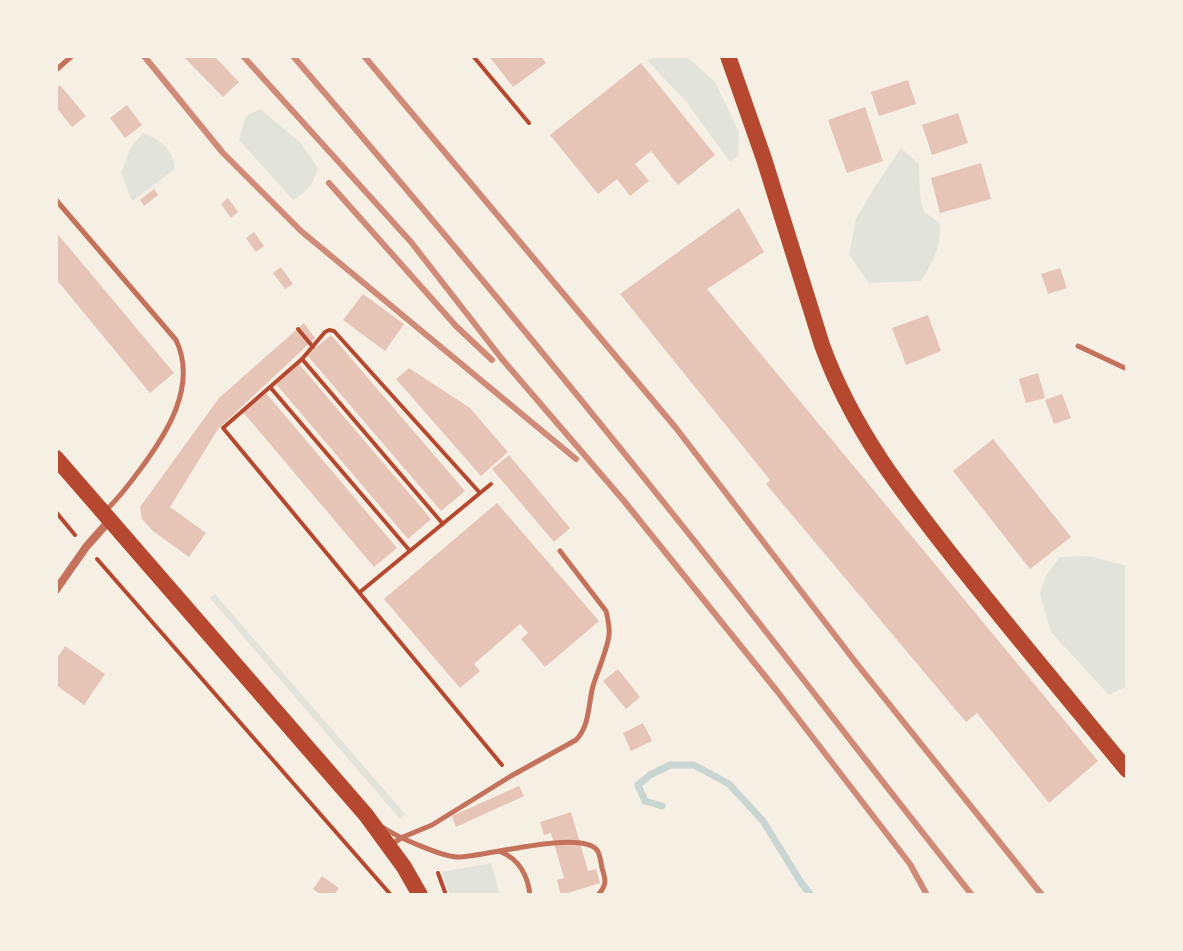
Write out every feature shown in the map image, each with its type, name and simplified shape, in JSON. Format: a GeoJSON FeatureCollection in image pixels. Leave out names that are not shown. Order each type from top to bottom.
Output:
{"type":"FeatureCollection","features":[{"type":"Feature","properties":{"kind":"main road"},"geometry":{"type":"LineString","coordinates":[[728,56],[822,345],[856,422],[908,499],[1127,770]]}},
{"type":"Feature","properties":{"kind":"main road"},"geometry":{"type":"LineString","coordinates":[[56,458],[366,815],[396,841],[420,895]]}},
{"type":"Feature","properties":{"kind":"street"},"geometry":{"type":"LineString","coordinates":[[56,590],[106,516]]}},
{"type":"Feature","properties":{"kind":"lane"},"geometry":{"type":"LineString","coordinates":[[56,70],[72,56]]}},
{"type":"Feature","properties":{"kind":"lane"},"geometry":{"type":"LineString","coordinates":[[56,200],[176,340],[182,352],[184,368],[179,402],[163,435],[106,516]]}},
{"type":"Feature","properties":{"kind":"lane"},"geometry":{"type":"LineString","coordinates":[[1078,346],[1127,369]]}},
{"type":"Feature","properties":{"kind":"lane"},"geometry":{"type":"LineString","coordinates":[[396,841],[432,825],[580,736],[609,635],[606,611],[560,551]]}},
{"type":"Feature","properties":{"kind":"lane"},"geometry":{"type":"LineString","coordinates":[[396,841],[459,857],[554,843],[590,845],[598,852],[606,882],[598,895]]}},
{"type":"Feature","properties":{"kind":"lane"},"geometry":{"type":"LineString","coordinates":[[497,850],[506,853],[521,867],[530,895]]}},
{"type":"Feature","properties":{"kind":"path"},"geometry":{"type":"LineString","coordinates":[[473,56],[529,123]]}},
{"type":"Feature","properties":{"kind":"path"},"geometry":{"type":"LineString","coordinates":[[298,329],[313,347]]}},
{"type":"Feature","properties":{"kind":"path"},"geometry":{"type":"LineString","coordinates":[[480,493],[334,331],[329,330],[302,359],[223,428],[511,776]]}},
{"type":"Feature","properties":{"kind":"path"},"geometry":{"type":"LineString","coordinates":[[302,359],[443,524]]}},
{"type":"Feature","properties":{"kind":"path"},"geometry":{"type":"LineString","coordinates":[[270,387],[410,551]]}},
{"type":"Feature","properties":{"kind":"path"},"geometry":{"type":"LineString","coordinates":[[360,592],[491,484]]}},
{"type":"Feature","properties":{"kind":"path"},"geometry":{"type":"LineString","coordinates":[[56,512],[391,895]]}},
{"type":"Feature","properties":{"kind":"path"},"geometry":{"type":"LineString","coordinates":[[438,873],[446,895]]}},
{"type":"Feature","properties":{"kind":"shaded area"},"geometry":{"type":"Polygon","coordinates":[[[659,56],[686,56],[715,82],[739,132],[738,156],[730,162],[688,104],[647,60],[659,56]]]}},
{"type":"Feature","properties":{"kind":"shaded area"},"geometry":{"type":"Polygon","coordinates":[[[260,109],[300,142],[318,168],[309,187],[293,200],[239,140],[246,116],[260,109]]]}},
{"type":"Feature","properties":{"kind":"shaded area"},"geometry":{"type":"Polygon","coordinates":[[[143,133],[165,146],[172,156],[175,169],[132,201],[121,173],[131,147],[143,133]]]}},
{"type":"Feature","properties":{"kind":"shaded area"},"geometry":{"type":"Polygon","coordinates":[[[901,148],[919,164],[924,212],[940,223],[938,247],[921,281],[869,283],[849,255],[856,219],[901,148]]]}},
{"type":"Feature","properties":{"kind":"shaded area"},"geometry":{"type":"Polygon","coordinates":[[[1089,556],[1127,566],[1127,686],[1109,695],[1051,632],[1040,594],[1047,574],[1060,557],[1089,556]]]}},
{"type":"Feature","properties":{"kind":"shaded area"},"geometry":{"type":"Polygon","coordinates":[[[215,594],[405,814],[400,819],[210,598],[215,594]]]}},
{"type":"Feature","properties":{"kind":"shaded area"},"geometry":{"type":"Polygon","coordinates":[[[491,863],[500,895],[450,895],[442,872],[491,863]]]}},
{"type":"Feature","properties":{"kind":"building"},"geometry":{"type":"Polygon","coordinates":[[[183,56],[214,56],[239,82],[223,97],[183,56]]]}},
{"type":"Feature","properties":{"kind":"building"},"geometry":{"type":"Polygon","coordinates":[[[489,56],[541,56],[546,63],[513,87],[489,56]]]}},
{"type":"Feature","properties":{"kind":"building"},"geometry":{"type":"Polygon","coordinates":[[[641,63],[715,155],[678,185],[651,151],[635,164],[649,181],[630,196],[617,179],[598,194],[550,135],[641,63]]]}},
{"type":"Feature","properties":{"kind":"building"},"geometry":{"type":"Polygon","coordinates":[[[908,80],[916,104],[879,116],[871,92],[908,80]]]}},
{"type":"Feature","properties":{"kind":"building"},"geometry":{"type":"Polygon","coordinates":[[[60,85],[86,116],[72,127],[56,107],[56,88],[60,85]]]}},
{"type":"Feature","properties":{"kind":"building"},"geometry":{"type":"Polygon","coordinates":[[[127,105],[142,125],[125,138],[110,118],[127,105]]]}},
{"type":"Feature","properties":{"kind":"building"},"geometry":{"type":"Polygon","coordinates":[[[865,107],[883,161],[847,173],[828,120],[865,107]]]}},
{"type":"Feature","properties":{"kind":"building"},"geometry":{"type":"Polygon","coordinates":[[[958,113],[968,143],[932,155],[922,125],[958,113]]]}},
{"type":"Feature","properties":{"kind":"building"},"geometry":{"type":"Polygon","coordinates":[[[981,163],[991,199],[940,213],[931,178],[981,163]]]}},
{"type":"Feature","properties":{"kind":"building"},"geometry":{"type":"Polygon","coordinates":[[[154,189],[158,195],[144,206],[140,200],[154,189]]]}},
{"type":"Feature","properties":{"kind":"building"},"geometry":{"type":"Polygon","coordinates":[[[228,198],[238,212],[231,218],[221,204],[228,198]]]}},
{"type":"Feature","properties":{"kind":"building"},"geometry":{"type":"Polygon","coordinates":[[[739,208],[764,252],[707,289],[1098,761],[1049,803],[977,713],[966,722],[766,484],[770,480],[620,294],[739,208]]]}},
{"type":"Feature","properties":{"kind":"building"},"geometry":{"type":"Polygon","coordinates":[[[56,232],[174,373],[150,393],[56,279],[56,232]]]}},
{"type":"Feature","properties":{"kind":"building"},"geometry":{"type":"Polygon","coordinates":[[[254,232],[264,246],[256,252],[246,238],[254,232]]]}},
{"type":"Feature","properties":{"kind":"building"},"geometry":{"type":"Polygon","coordinates":[[[281,267],[293,284],[285,289],[273,273],[281,267]]]}},
{"type":"Feature","properties":{"kind":"building"},"geometry":{"type":"Polygon","coordinates":[[[1060,268],[1067,288],[1048,294],[1041,274],[1060,268]]]}},
{"type":"Feature","properties":{"kind":"building"},"geometry":{"type":"Polygon","coordinates":[[[363,294],[404,324],[385,351],[343,320],[363,294]]]}},
{"type":"Feature","properties":{"kind":"building"},"geometry":{"type":"Polygon","coordinates":[[[928,315],[941,351],[906,365],[892,328],[928,315]]]}},
{"type":"Feature","properties":{"kind":"building"},"geometry":{"type":"Polygon","coordinates":[[[304,323],[315,338],[218,429],[170,507],[206,533],[189,557],[153,531],[142,519],[140,507],[219,398],[304,323]]]}},
{"type":"Feature","properties":{"kind":"building"},"geometry":{"type":"Polygon","coordinates":[[[331,335],[465,491],[441,511],[307,355],[331,335]]]}},
{"type":"Feature","properties":{"kind":"building"},"geometry":{"type":"Polygon","coordinates":[[[299,364],[431,519],[408,539],[276,384],[299,364]]]}},
{"type":"Feature","properties":{"kind":"building"},"geometry":{"type":"Polygon","coordinates":[[[409,368],[470,408],[508,452],[481,476],[396,379],[409,368]]]}},
{"type":"Feature","properties":{"kind":"building"},"geometry":{"type":"Polygon","coordinates":[[[1038,373],[1045,398],[1026,403],[1019,379],[1038,373]]]}},
{"type":"Feature","properties":{"kind":"building"},"geometry":{"type":"Polygon","coordinates":[[[266,393],[397,548],[374,567],[243,412],[266,393]]]}},
{"type":"Feature","properties":{"kind":"building"},"geometry":{"type":"Polygon","coordinates":[[[1062,394],[1071,418],[1054,424],[1045,400],[1062,394]]]}},
{"type":"Feature","properties":{"kind":"building"},"geometry":{"type":"Polygon","coordinates":[[[993,439],[1071,537],[1030,569],[953,471],[993,439]]]}},
{"type":"Feature","properties":{"kind":"building"},"geometry":{"type":"Polygon","coordinates":[[[509,455],[570,528],[554,542],[492,469],[509,455]]]}},
{"type":"Feature","properties":{"kind":"building"},"geometry":{"type":"Polygon","coordinates":[[[497,503],[599,621],[545,667],[521,639],[528,633],[520,624],[474,664],[480,671],[460,688],[384,599],[497,503]]]}},
{"type":"Feature","properties":{"kind":"building"},"geometry":{"type":"Polygon","coordinates":[[[65,646],[105,674],[84,705],[56,685],[56,660],[65,646]]]}},
{"type":"Feature","properties":{"kind":"building"},"geometry":{"type":"Polygon","coordinates":[[[618,669],[640,697],[626,709],[603,681],[618,669]]]}},
{"type":"Feature","properties":{"kind":"building"},"geometry":{"type":"Polygon","coordinates":[[[643,723],[652,741],[631,751],[623,733],[643,723]]]}},
{"type":"Feature","properties":{"kind":"building"},"geometry":{"type":"Polygon","coordinates":[[[519,786],[524,796],[456,827],[452,816],[519,786]]]}},
{"type":"Feature","properties":{"kind":"building"},"geometry":{"type":"Polygon","coordinates":[[[571,812],[588,871],[596,869],[600,883],[561,895],[557,880],[564,878],[551,833],[544,835],[540,822],[571,812]]]}},
{"type":"Feature","properties":{"kind":"building"},"geometry":{"type":"Polygon","coordinates":[[[322,876],[339,888],[334,895],[321,895],[313,889],[322,876]]]}},
{"type":"Feature","properties":{"kind":"waterway"},"geometry":{"type":"LineString","coordinates":[[662,806],[645,801],[638,785],[670,765],[694,765],[729,784],[763,821],[811,895]]}},
{"type":"Feature","properties":{"kind":"railway"},"geometry":{"type":"LineString","coordinates":[[144,56],[223,153],[301,231],[576,459]]}},
{"type":"Feature","properties":{"kind":"railway"},"geometry":{"type":"LineString","coordinates":[[243,56],[411,242],[502,359],[624,501],[777,691],[910,864],[927,895]]}},
{"type":"Feature","properties":{"kind":"railway"},"geometry":{"type":"LineString","coordinates":[[293,56],[623,451],[972,895]]}},
{"type":"Feature","properties":{"kind":"railway"},"geometry":{"type":"LineString","coordinates":[[364,56],[676,428],[857,664],[1042,895]]}},
{"type":"Feature","properties":{"kind":"railway"},"geometry":{"type":"LineString","coordinates":[[329,183],[456,326],[492,360]]}}]}
